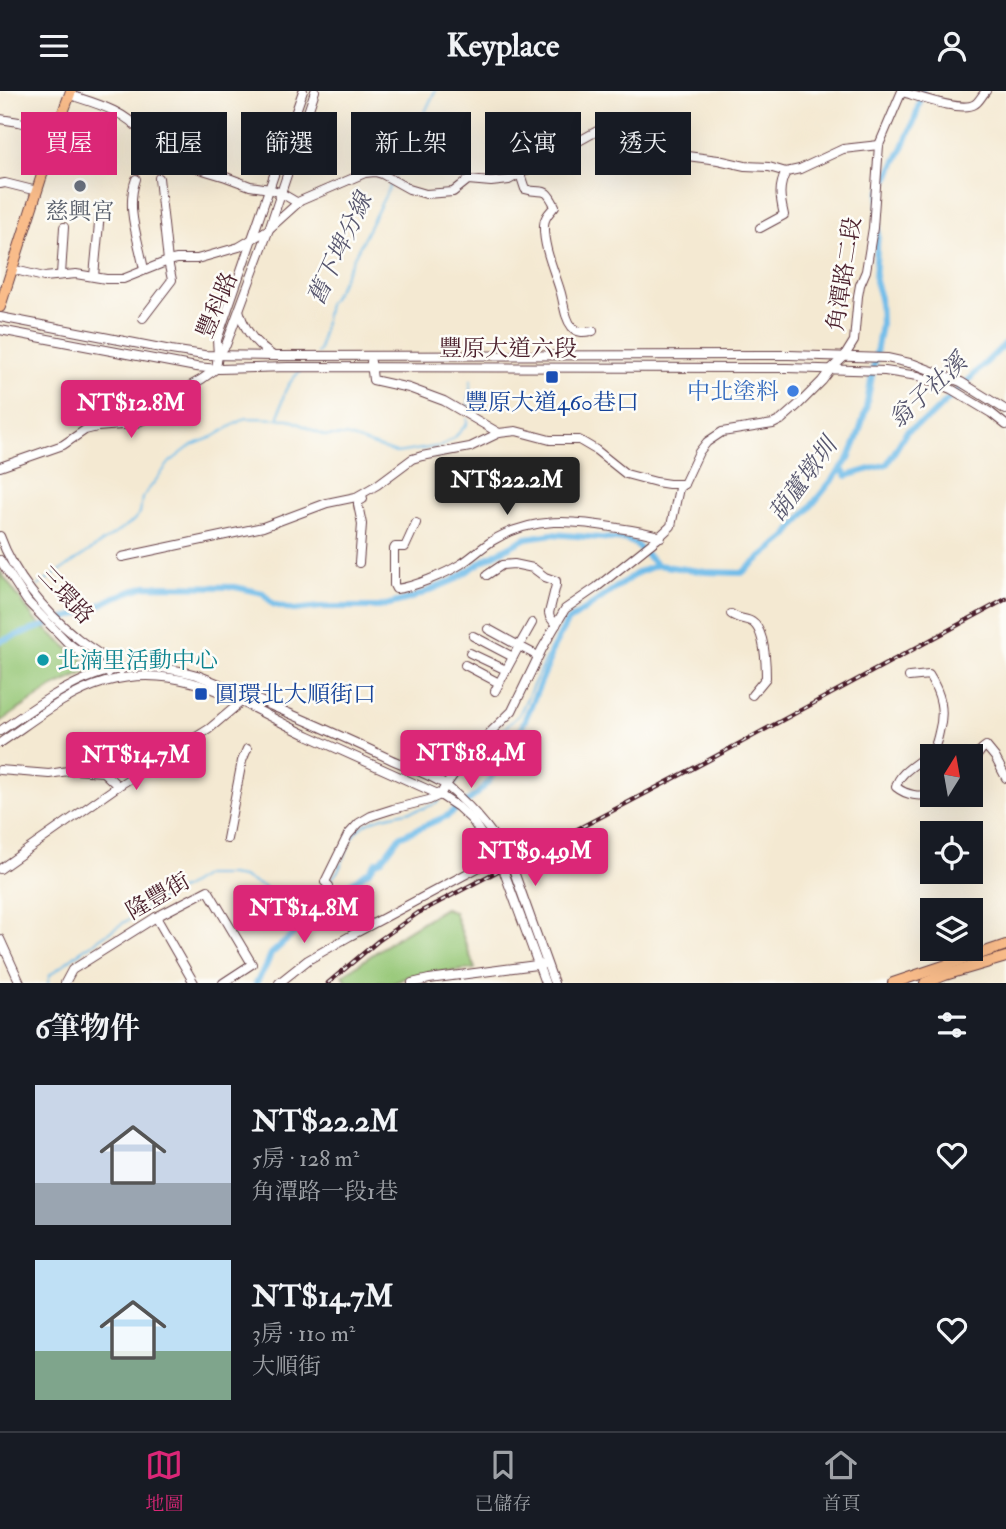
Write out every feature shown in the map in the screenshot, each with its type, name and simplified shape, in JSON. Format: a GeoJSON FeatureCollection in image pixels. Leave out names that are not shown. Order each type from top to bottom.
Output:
{"type":"FeatureCollection","features":[{"type":"Feature","properties":{"kind":"main road"},"geometry":{"type":"LineString","coordinates":[[64,112],[70,93]]}},
{"type":"Feature","properties":{"kind":"main road"},"geometry":{"type":"LineString","coordinates":[[0,307],[42,175]]}},
{"type":"Feature","properties":{"kind":"main road"},"geometry":{"type":"LineString","coordinates":[[932,979],[1006,945]]}},
{"type":"Feature","properties":{"kind":"main road"},"geometry":{"type":"LineString","coordinates":[[893,983],[932,979],[1006,957]]}},
{"type":"Feature","properties":{"kind":"street","name":"豐科路"},"geometry":{"type":"LineString","coordinates":[[218,355],[217,340],[303,91]]}},
{"type":"Feature","properties":{"kind":"street","name":"豐科路"},"geometry":{"type":"LineString","coordinates":[[218,355],[226,345],[269,229],[315,91]]}},
{"type":"Feature","properties":{"kind":"street"},"geometry":{"type":"LineString","coordinates":[[902,91],[960,106],[972,106],[986,91]]}},
{"type":"Feature","properties":{"kind":"street","name":"角潭路二段"},"geometry":{"type":"LineString","coordinates":[[659,538],[671,526],[679,488],[684,484],[699,452],[711,438],[722,432],[773,424],[781,420],[822,381],[850,349],[855,335],[858,296],[866,271],[873,228],[879,145],[902,91]]}},
{"type":"Feature","properties":{"kind":"street"},"geometry":{"type":"LineString","coordinates":[[70,93],[107,107],[130,122],[143,134],[151,152],[156,156],[250,186],[270,189],[298,203]]}},
{"type":"Feature","properties":{"kind":"street"},"geometry":{"type":"LineString","coordinates":[[0,119],[21,122]]}},
{"type":"Feature","properties":{"kind":"street"},"geometry":{"type":"LineString","coordinates":[[581,140],[613,124],[650,141],[664,153],[718,159],[786,172],[800,169],[843,149],[879,145]]}},
{"type":"Feature","properties":{"kind":"street"},"geometry":{"type":"LineString","coordinates":[[760,228],[784,215],[780,189],[786,172]]}},
{"type":"Feature","properties":{"kind":"street"},"geometry":{"type":"LineString","coordinates":[[12,269],[44,277],[76,274],[123,279],[168,261],[197,259],[239,247],[269,229],[298,203],[365,173],[382,174],[426,194],[453,193],[468,180],[502,181],[517,175]]}},
{"type":"Feature","properties":{"kind":"street"},"geometry":{"type":"LineString","coordinates":[[520,175],[525,189],[549,194],[555,206],[544,222],[548,252],[564,308],[570,325],[575,330],[593,331]]}},
{"type":"Feature","properties":{"kind":"street"},"geometry":{"type":"LineString","coordinates":[[143,318],[172,280],[159,178]]}},
{"type":"Feature","properties":{"kind":"street"},"geometry":{"type":"LineString","coordinates":[[136,179],[131,193],[135,234],[140,245],[144,270]]}},
{"type":"Feature","properties":{"kind":"street"},"geometry":{"type":"LineString","coordinates":[[0,184],[37,191]]}},
{"type":"Feature","properties":{"kind":"street"},"geometry":{"type":"LineString","coordinates":[[94,276],[100,213]]}},
{"type":"Feature","properties":{"kind":"street"},"geometry":{"type":"LineString","coordinates":[[61,275],[64,227]]}},
{"type":"Feature","properties":{"kind":"street"},"geometry":{"type":"LineString","coordinates":[[238,309],[250,336],[274,356]]}},
{"type":"Feature","properties":{"kind":"street","name":"豐原大道六段"},"geometry":{"type":"LineString","coordinates":[[0,317],[171,350],[218,355],[789,355],[886,358],[914,363],[961,382],[1003,408]]}},
{"type":"Feature","properties":{"kind":"street","name":"豐原大道六段"},"geometry":{"type":"LineString","coordinates":[[0,330],[216,369],[371,367],[885,371],[918,376],[951,389],[1006,425]]}},
{"type":"Feature","properties":{"kind":"street"},"geometry":{"type":"LineString","coordinates":[[0,467],[63,445],[97,427],[134,425],[159,405],[216,369],[218,355]]}},
{"type":"Feature","properties":{"kind":"street"},"geometry":{"type":"LineString","coordinates":[[371,356],[373,380],[409,388],[444,401],[499,433]]}},
{"type":"Feature","properties":{"kind":"street"},"geometry":{"type":"LineString","coordinates":[[122,557],[263,527],[327,503],[362,495],[412,459],[470,447],[499,433],[516,431],[550,440],[579,440],[626,474],[669,484],[684,484]]}},
{"type":"Feature","properties":{"kind":"street"},"geometry":{"type":"LineString","coordinates":[[359,563],[362,524],[358,505],[363,499],[362,495]]}},
{"type":"Feature","properties":{"kind":"street"},"geometry":{"type":"LineString","coordinates":[[327,884],[348,835],[359,823],[371,816],[440,795],[471,751],[512,711],[538,656],[565,609],[659,538],[650,533],[583,521],[533,524],[493,541],[453,568],[407,588],[396,589],[394,549],[405,547],[416,523]]}},
{"type":"Feature","properties":{"kind":"street","name":"三環路"},"geometry":{"type":"LineString","coordinates":[[0,536],[3,552],[34,594],[75,636],[118,668],[125,677]]}},
{"type":"Feature","properties":{"kind":"street","name":"三環路"},"geometry":{"type":"LineString","coordinates":[[0,560],[27,601],[68,643],[106,671],[113,680]]}},
{"type":"Feature","properties":{"kind":"street"},"geometry":{"type":"LineString","coordinates":[[487,575],[502,565],[514,564],[533,568],[556,581],[549,613],[555,625]]}},
{"type":"Feature","properties":{"kind":"street"},"geometry":{"type":"LineString","coordinates":[[731,614],[752,622],[759,631],[765,652],[766,678],[752,695]]}},
{"type":"Feature","properties":{"kind":"street"},"geometry":{"type":"LineString","coordinates":[[465,665],[497,687],[532,624]]}},
{"type":"Feature","properties":{"kind":"street"},"geometry":{"type":"LineString","coordinates":[[488,629],[538,656]]}},
{"type":"Feature","properties":{"kind":"street"},"geometry":{"type":"LineString","coordinates":[[473,636],[513,656]]}},
{"type":"Feature","properties":{"kind":"street"},"geometry":{"type":"LineString","coordinates":[[470,653],[506,670]]}},
{"type":"Feature","properties":{"kind":"street"},"geometry":{"type":"LineString","coordinates":[[0,731],[57,692],[106,671],[147,667],[177,670],[197,675],[308,735],[440,795],[475,818]]}},
{"type":"Feature","properties":{"kind":"street"},"geometry":{"type":"LineString","coordinates":[[0,743],[68,697],[87,688],[125,677],[154,675],[176,677],[242,698],[367,748],[446,785],[475,818],[501,855],[506,876],[543,964],[554,983]]}},
{"type":"Feature","properties":{"kind":"street"},"geometry":{"type":"LineString","coordinates":[[909,677],[929,675],[935,685],[944,714],[935,744]]}},
{"type":"Feature","properties":{"kind":"street"},"geometry":{"type":"LineString","coordinates":[[0,869],[118,786],[209,729],[242,698]]}},
{"type":"Feature","properties":{"kind":"street"},"geometry":{"type":"LineString","coordinates":[[984,748],[986,746],[995,757],[1006,778]]}},
{"type":"Feature","properties":{"kind":"street"},"geometry":{"type":"LineString","coordinates":[[227,839],[242,761],[247,749]]}},
{"type":"Feature","properties":{"kind":"street"},"geometry":{"type":"LineString","coordinates":[[920,759],[902,775],[895,787],[902,792],[920,796]]}},
{"type":"Feature","properties":{"kind":"street"},"geometry":{"type":"LineString","coordinates":[[0,770],[103,772],[118,786]]}},
{"type":"Feature","properties":{"kind":"street"},"geometry":{"type":"LineString","coordinates":[[279,983],[308,960],[501,855]]}},
{"type":"Feature","properties":{"kind":"street","name":"隆豐街"},"geometry":{"type":"LineString","coordinates":[[65,983],[72,970],[156,917],[208,890],[252,964],[223,983]]}},
{"type":"Feature","properties":{"kind":"street"},"geometry":{"type":"LineString","coordinates":[[156,917],[194,983]]}},
{"type":"Feature","properties":{"kind":"street"},"geometry":{"type":"LineString","coordinates":[[0,939],[2,949],[20,983]]}},
{"type":"Feature","properties":{"kind":"street"},"geometry":{"type":"LineString","coordinates":[[412,983],[543,964]]}},
{"type":"Feature","properties":{"kind":"street"},"geometry":{"type":"LineString","coordinates":[[543,964],[545,983]]}},
{"type":"Feature","properties":{"kind":"green space"},"geometry":{"type":"Polygon","coordinates":[[[0,571],[35,620],[87,664],[88,671],[53,687],[0,722],[0,571]]]}},
{"type":"Feature","properties":{"kind":"green space"},"geometry":{"type":"Polygon","coordinates":[[[445,908],[454,912],[475,969],[409,976],[394,983],[348,983],[343,975],[445,908]]]}},
{"type":"Feature","properties":{"kind":"waterway","name":"舊下埤分線"},"geometry":{"type":"LineString","coordinates":[[395,176],[435,91]]}},
{"type":"Feature","properties":{"kind":"waterway","name":"葫蘆墩圳"},"geometry":{"type":"LineString","coordinates":[[256,983],[271,954],[376,862],[382,860],[399,837],[447,816],[476,795],[489,781],[521,729],[550,660],[550,654],[567,622],[637,573],[657,565],[706,572],[742,573],[786,537],[841,469],[857,439],[866,409],[881,325],[880,298],[875,281],[880,193],[916,116],[922,91]]}},
{"type":"Feature","properties":{"kind":"waterway","name":"舊下埤分線"},"geometry":{"type":"LineString","coordinates":[[317,353],[328,304],[391,184]]}},
{"type":"Feature","properties":{"kind":"waterway","name":"翁子社溪"},"geometry":{"type":"LineString","coordinates":[[841,469],[847,476],[887,464],[907,431],[929,418],[1006,343]]}},
{"type":"Feature","properties":{"kind":"waterway","name":"舊下埤分線"},"geometry":{"type":"LineString","coordinates":[[279,417],[285,391],[301,370]]}},
{"type":"Feature","properties":{"kind":"waterway"},"geometry":{"type":"LineString","coordinates":[[468,410],[471,380]]}},
{"type":"Feature","properties":{"kind":"waterway"},"geometry":{"type":"LineString","coordinates":[[38,586],[132,522],[140,513],[142,498],[170,462],[192,445],[213,437],[245,418],[289,419],[325,436],[346,436],[396,453],[441,446],[455,437],[467,424],[467,419]]}},
{"type":"Feature","properties":{"kind":"waterway"},"geometry":{"type":"LineString","coordinates":[[0,641],[90,610],[115,597],[146,586],[235,587],[263,593],[273,604],[294,610],[379,607],[412,598],[454,580],[526,538],[552,534],[626,540],[635,544],[657,565]]}},
{"type":"Feature","properties":{"kind":"waterway"},"geometry":{"type":"LineString","coordinates":[[454,787],[476,754],[519,715],[550,654]]}},
{"type":"Feature","properties":{"kind":"waterway"},"geometry":{"type":"LineString","coordinates":[[329,883],[358,830],[377,819],[420,809],[440,801]]}},
{"type":"Feature","properties":{"kind":"waterway"},"geometry":{"type":"LineString","coordinates":[[48,983],[50,975],[81,951],[161,899],[205,875],[242,877],[274,892],[310,893],[325,886]]}},
{"type":"Feature","properties":{"kind":"railway"},"geometry":{"type":"LineString","coordinates":[[328,983],[378,941],[418,913],[1006,599]]}},
{"type":"Feature","properties":{"kind":"place","name":"慈興宮"},"geometry":{"type":"Point","coordinates":[80,186]}},
{"type":"Feature","properties":{"kind":"place","name":"豐原大道460巷口"},"geometry":{"type":"Point","coordinates":[552,377]}},
{"type":"Feature","properties":{"kind":"place","name":"中北塗料"},"geometry":{"type":"Point","coordinates":[793,391]}},
{"type":"Feature","properties":{"kind":"place","name":"北湳里活動中心"},"geometry":{"type":"Point","coordinates":[43,660]}},
{"type":"Feature","properties":{"kind":"place","name":"圓環北大順街口"},"geometry":{"type":"Point","coordinates":[201,694]}}]}
